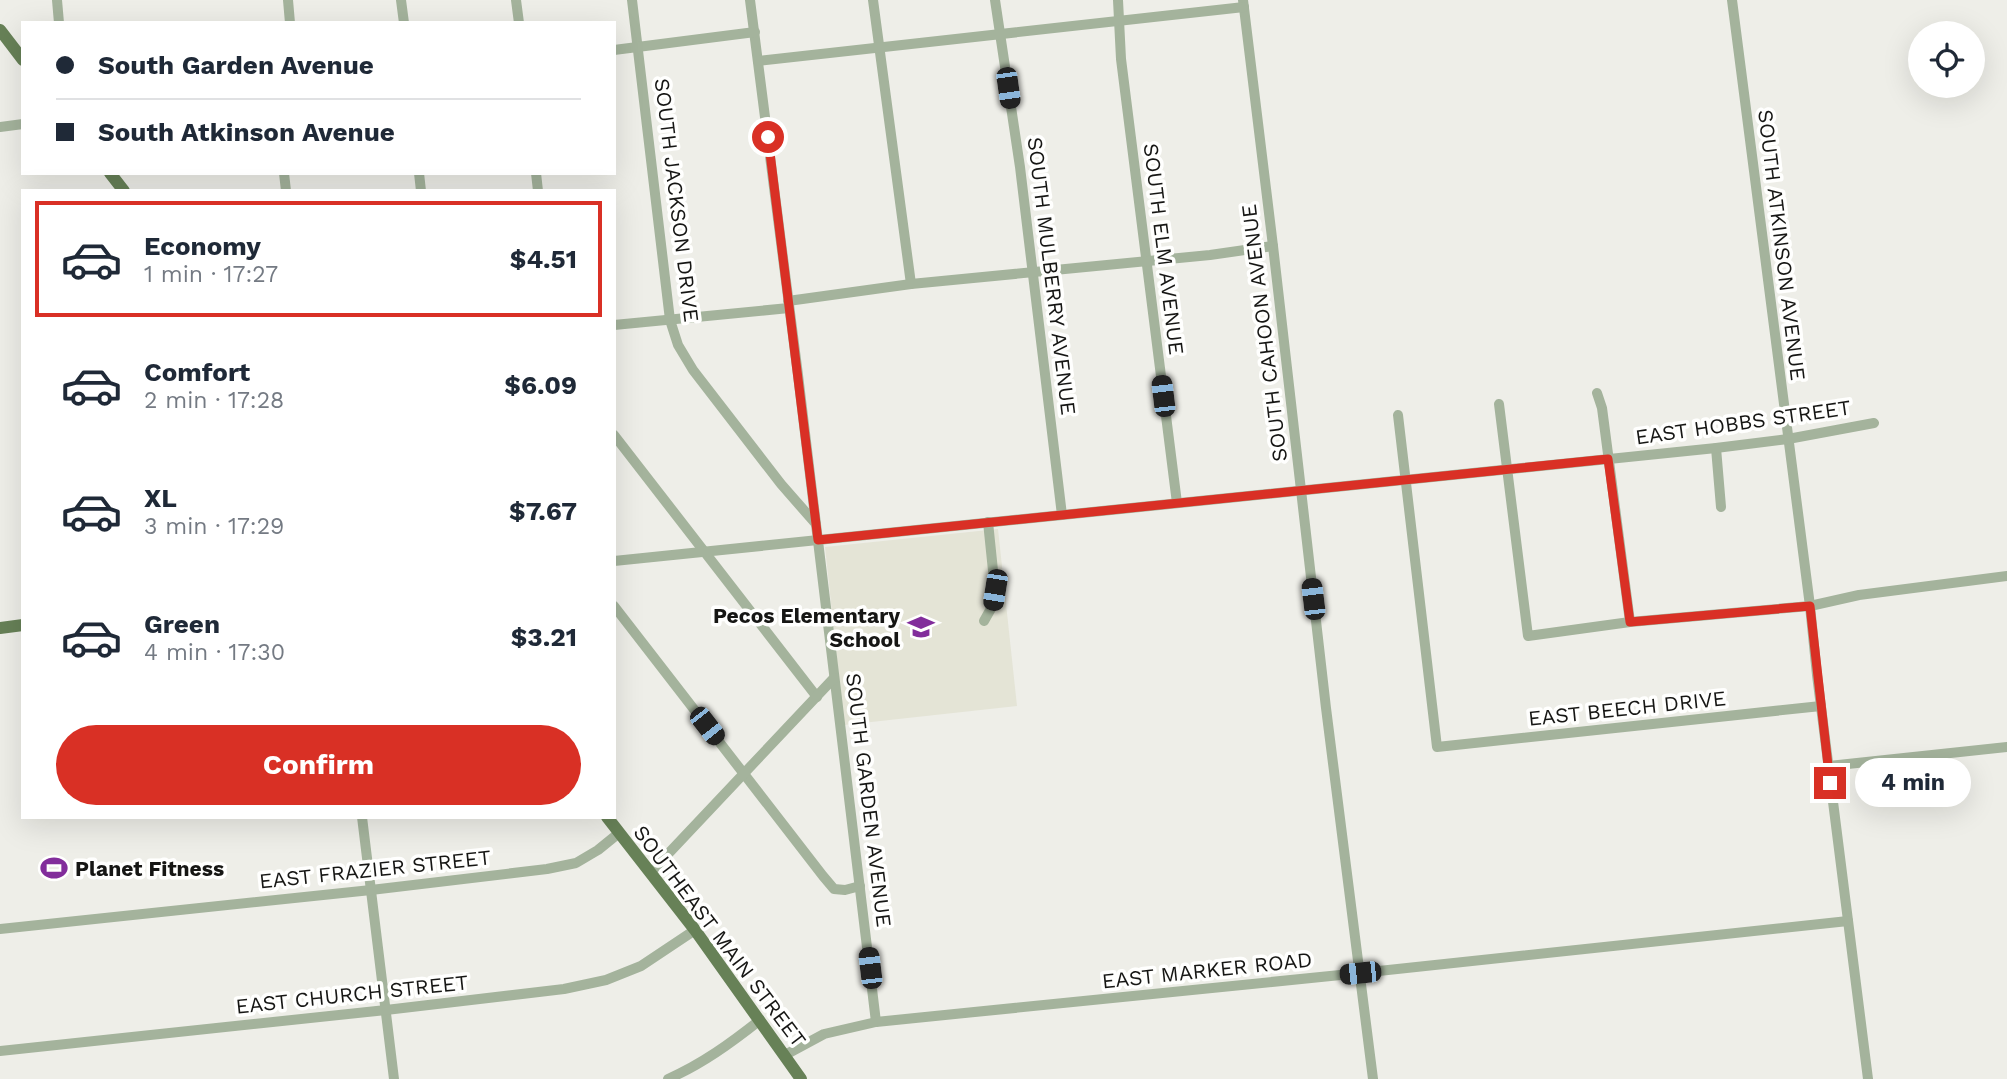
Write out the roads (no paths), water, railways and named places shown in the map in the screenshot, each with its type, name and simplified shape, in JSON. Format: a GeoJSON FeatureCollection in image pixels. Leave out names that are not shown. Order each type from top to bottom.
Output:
{"type":"FeatureCollection","features":[{"type":"Feature","properties":{"kind":"main road"},"geometry":{"type":"LineString","coordinates":[[0,30],[21,57]]}},
{"type":"Feature","properties":{"kind":"main road"},"geometry":{"type":"LineString","coordinates":[[112,175],[122,189]]}},
{"type":"Feature","properties":{"kind":"main road"},"geometry":{"type":"LineString","coordinates":[[0,628],[21,625]]}},
{"type":"Feature","properties":{"kind":"main road","name":"SOUTHEAST MAIN STREET"},"geometry":{"type":"LineString","coordinates":[[609,819],[695,930],[801,1079]]}},
{"type":"Feature","properties":{"kind":"street"},"geometry":{"type":"LineString","coordinates":[[57,0],[59,21]]}},
{"type":"Feature","properties":{"kind":"street"},"geometry":{"type":"LineString","coordinates":[[288,0],[290,21]]}},
{"type":"Feature","properties":{"kind":"street"},"geometry":{"type":"LineString","coordinates":[[401,0],[404,21]]}},
{"type":"Feature","properties":{"kind":"street"},"geometry":{"type":"LineString","coordinates":[[516,0],[519,21]]}},
{"type":"Feature","properties":{"kind":"street","name":"SOUTH JACKSON DRIVE"},"geometry":{"type":"LineString","coordinates":[[632,0],[670,320],[678,345],[693,370],[781,484],[817,525]]}},
{"type":"Feature","properties":{"kind":"street","name":"SOUTH GARDEN AVENUE"},"geometry":{"type":"LineString","coordinates":[[750,0],[817,525],[876,1022]]}},
{"type":"Feature","properties":{"kind":"street"},"geometry":{"type":"LineString","coordinates":[[873,0],[911,284]]}},
{"type":"Feature","properties":{"kind":"street","name":"SOUTH MULBERRY AVENUE"},"geometry":{"type":"LineString","coordinates":[[995,0],[1033,272],[1062,514]]}},
{"type":"Feature","properties":{"kind":"street","name":"SOUTH ELM AVENUE"},"geometry":{"type":"LineString","coordinates":[[1118,0],[1121,59],[1177,503]]}},
{"type":"Feature","properties":{"kind":"street","name":"SOUTH ATKINSON AVENUE"},"geometry":{"type":"LineString","coordinates":[[1732,0],[1868,1079]]}},
{"type":"Feature","properties":{"kind":"street"},"geometry":{"type":"LineString","coordinates":[[758,61],[1120,21],[1243,4]]}},
{"type":"Feature","properties":{"kind":"street","name":"SOUTH CAHOON AVENUE"},"geometry":{"type":"LineString","coordinates":[[1243,4],[1329,734],[1373,1079]]}},
{"type":"Feature","properties":{"kind":"street"},"geometry":{"type":"LineString","coordinates":[[616,50],[755,32]]}},
{"type":"Feature","properties":{"kind":"street"},"geometry":{"type":"LineString","coordinates":[[0,127],[21,124]]}},
{"type":"Feature","properties":{"kind":"street"},"geometry":{"type":"LineString","coordinates":[[616,325],[789,305],[911,284],[1273,246]]}},
{"type":"Feature","properties":{"kind":"street"},"geometry":{"type":"LineString","coordinates":[[1597,393],[1602,408],[1630,622]]}},
{"type":"Feature","properties":{"kind":"street"},"geometry":{"type":"LineString","coordinates":[[1499,404],[1528,636],[1630,622],[1810,606],[1859,595],[2007,576]]}},
{"type":"Feature","properties":{"kind":"street"},"geometry":{"type":"LineString","coordinates":[[1398,415],[1405,480]]}},
{"type":"Feature","properties":{"kind":"street","name":"EAST HOBBS STREET"},"geometry":{"type":"LineString","coordinates":[[616,561],[1716,448],[1788,439],[1874,423]]}},
{"type":"Feature","properties":{"kind":"street"},"geometry":{"type":"LineString","coordinates":[[616,438],[814,694]]}},
{"type":"Feature","properties":{"kind":"street"},"geometry":{"type":"LineString","coordinates":[[1716,448],[1721,507]]}},
{"type":"Feature","properties":{"kind":"street","name":"EAST BEECH DRIVE"},"geometry":{"type":"LineString","coordinates":[[1405,480],[1437,747],[1821,706]]}},
{"type":"Feature","properties":{"kind":"street"},"geometry":{"type":"LineString","coordinates":[[984,621],[993,605],[995,590],[988,522]]}},
{"type":"Feature","properties":{"kind":"street"},"geometry":{"type":"LineString","coordinates":[[616,609],[834,889],[845,890],[860,886]]}},
{"type":"Feature","properties":{"kind":"street"},"geometry":{"type":"LineString","coordinates":[[650,873],[744,774],[814,694],[834,678]]}},
{"type":"Feature","properties":{"kind":"street"},"geometry":{"type":"LineString","coordinates":[[1829,766],[2007,747]]}},
{"type":"Feature","properties":{"kind":"street"},"geometry":{"type":"LineString","coordinates":[[362,819],[394,1079]]}},
{"type":"Feature","properties":{"kind":"street","name":"EAST FRAZIER STREET"},"geometry":{"type":"LineString","coordinates":[[0,929],[547,869],[576,863],[598,850],[619,832]]}},
{"type":"Feature","properties":{"kind":"street","name":"EAST MARKER ROAD"},"geometry":{"type":"LineString","coordinates":[[785,1055],[824,1034],[876,1022],[1848,921]]}},
{"type":"Feature","properties":{"kind":"street","name":"EAST CHURCH STREET"},"geometry":{"type":"LineString","coordinates":[[0,1051],[564,989],[607,980],[641,965],[695,930]]}},
{"type":"Feature","properties":{"kind":"street"},"geometry":{"type":"LineString","coordinates":[[668,1079],[708,1059],[760,1020]]}},
{"type":"Feature","properties":{"kind":"place","name":"Pecos Elementary School"},"geometry":{"type":"Point","coordinates":[921,627]}},
{"type":"Feature","properties":{"kind":"place","name":"Planet Fitness"},"geometry":{"type":"Point","coordinates":[54,868]}}]}
